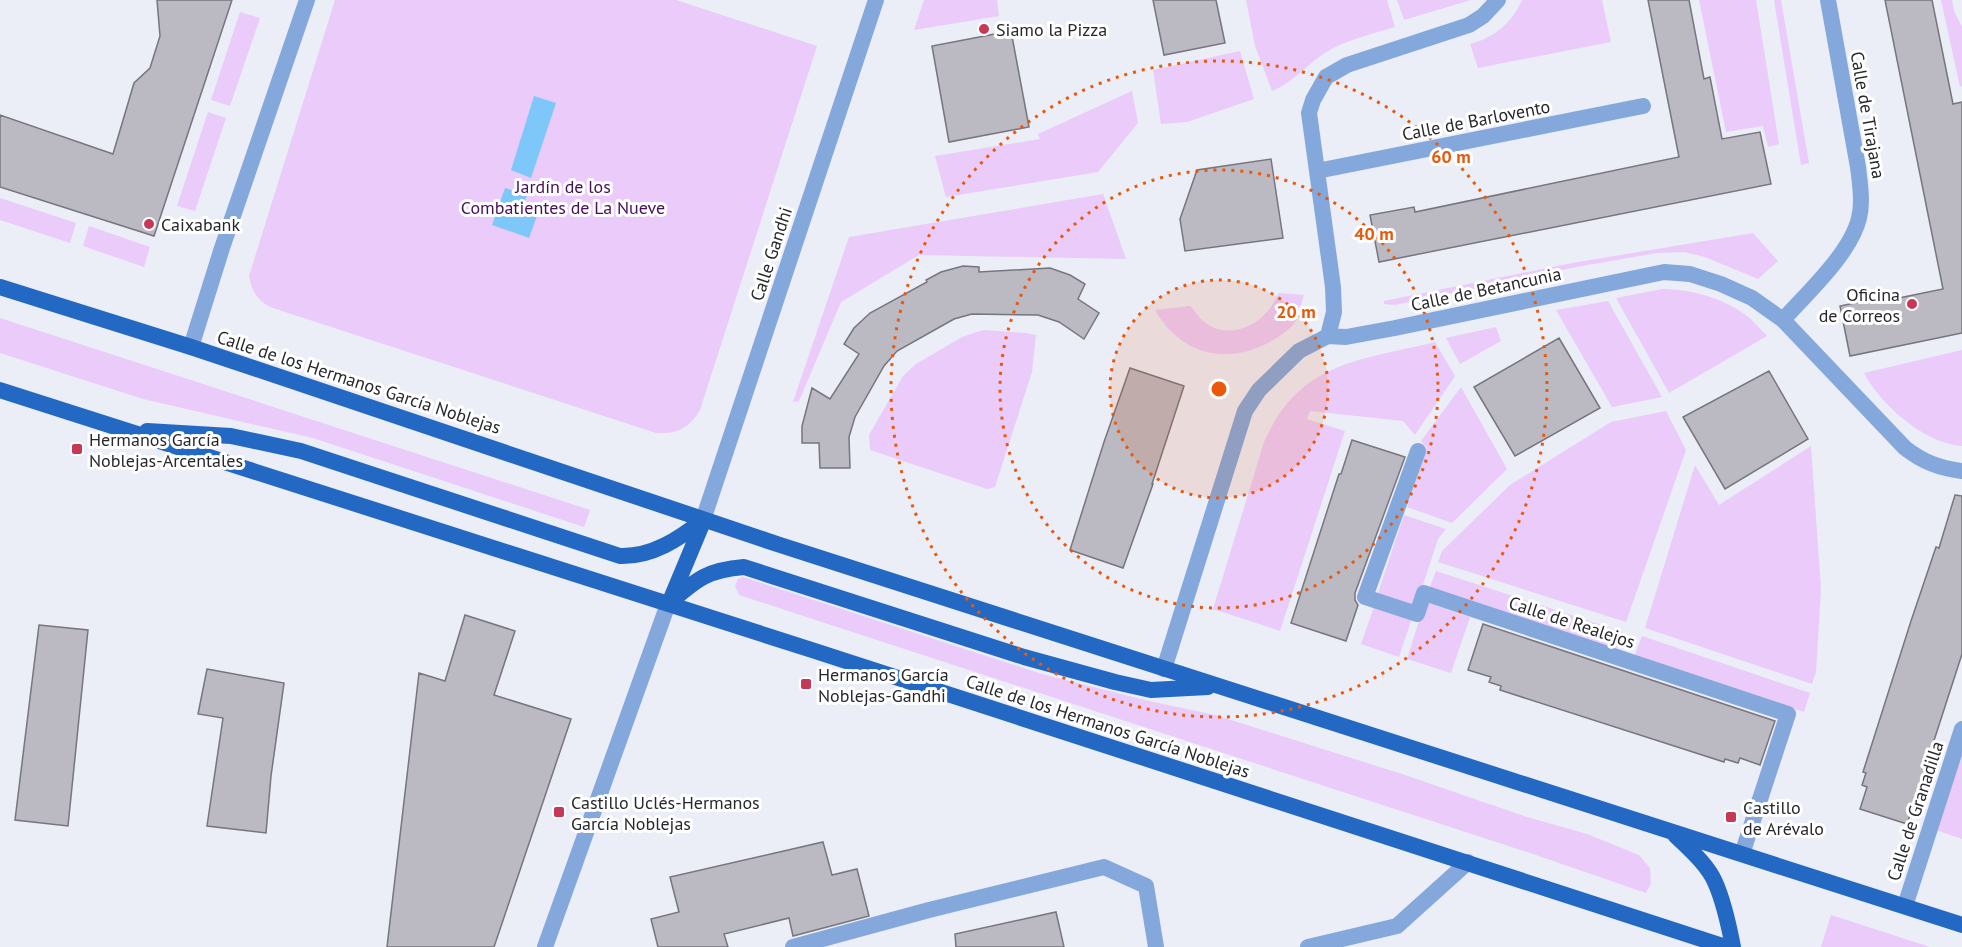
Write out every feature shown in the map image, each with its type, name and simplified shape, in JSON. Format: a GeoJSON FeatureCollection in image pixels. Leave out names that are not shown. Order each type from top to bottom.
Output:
{"type":"FeatureCollection","features":[{"type":"Feature","properties":{"kind":"main road","name":"Calle de los Hermanos García Noblejas"},"geometry":{"type":"LineString","coordinates":[[0,287],[191,347],[502,450],[703,520],[1962,924]]}},
{"type":"Feature","properties":{"kind":"main road","name":"Calle de los Hermanos García Noblejas"},"geometry":{"type":"LineString","coordinates":[[0,390],[1726,947]]}},
{"type":"Feature","properties":{"kind":"main road","name":"Calle de los Hermanos García Noblejas"},"geometry":{"type":"LineString","coordinates":[[122,430],[231,436],[301,451],[621,556],[636,556],[652,552],[680,537],[703,520]]}},
{"type":"Feature","properties":{"kind":"main road"},"geometry":{"type":"LineString","coordinates":[[668,604],[703,520]]}},
{"type":"Feature","properties":{"kind":"main road","name":"Calle de los Hermanos García Noblejas"},"geometry":{"type":"LineString","coordinates":[[668,604],[693,583],[712,572],[744,567],[1024,657],[1115,682],[1151,690],[1217,686]]}},
{"type":"Feature","properties":{"kind":"main road","name":"Calle de los Hermanos García Noblejas"},"geometry":{"type":"LineString","coordinates":[[1672,832],[1701,862],[1715,881],[1730,927],[1732,947]]}},
{"type":"Feature","properties":{"kind":"street"},"geometry":{"type":"LineString","coordinates":[[191,347],[222,248],[307,0]]}},
{"type":"Feature","properties":{"kind":"street","name":"Calle Gandhi"},"geometry":{"type":"LineString","coordinates":[[703,520],[876,0]]}},
{"type":"Feature","properties":{"kind":"street"},"geometry":{"type":"LineString","coordinates":[[1328,336],[1334,312],[1333,287],[1309,113],[1313,100],[1326,77],[1347,65],[1468,25],[1483,16],[1498,0]]}},
{"type":"Feature","properties":{"kind":"street","name":"Calle de Tirajana"},"geometry":{"type":"LineString","coordinates":[[1783,320],[1849,244],[1859,219],[1861,191],[1858,167],[1828,0]]}},
{"type":"Feature","properties":{"kind":"street","name":"Calle de Barlovento"},"geometry":{"type":"LineString","coordinates":[[1317,171],[1643,106]]}},
{"type":"Feature","properties":{"kind":"street","name":"Calle de Betancunia"},"geometry":{"type":"LineString","coordinates":[[1164,669],[1245,411],[1259,390],[1299,351],[1328,336],[1346,337],[1395,328],[1664,272],[1690,274],[1721,284],[1752,298],[1783,320],[1905,448],[1922,461],[1945,469],[1962,471]]}},
{"type":"Feature","properties":{"kind":"street","name":"Calle de Realejos"},"geometry":{"type":"LineString","coordinates":[[1418,451],[1365,597],[1417,614],[1424,593],[1788,714],[1742,855]]}},
{"type":"Feature","properties":{"kind":"street"},"geometry":{"type":"LineString","coordinates":[[545,947],[668,604]]}},
{"type":"Feature","properties":{"kind":"street","name":"Calle de Granadilla"},"geometry":{"type":"LineString","coordinates":[[1905,906],[1962,729]]}},
{"type":"Feature","properties":{"kind":"street"},"geometry":{"type":"LineString","coordinates":[[1308,947],[1397,926],[1468,862]]}},
{"type":"Feature","properties":{"kind":"street"},"geometry":{"type":"LineString","coordinates":[[793,947],[1104,867],[1146,886],[1156,947]]}},
{"type":"Feature","properties":{"kind":"green space","name":"Jardín de los Combatientes de La Nueve"},"geometry":{"type":"Polygon","coordinates":[[[335,0],[676,0],[817,46],[700,410],[687,426],[676,431],[656,433],[276,309],[257,297],[249,276],[335,0]]]}},
{"type":"Feature","properties":{"kind":"green space"},"geometry":{"type":"Polygon","coordinates":[[[924,0],[997,0],[999,16],[914,30],[924,0]]]}},
{"type":"Feature","properties":{"kind":"green space"},"geometry":{"type":"Polygon","coordinates":[[[1246,0],[1387,0],[1395,27],[1336,47],[1287,83],[1272,91],[1255,46],[1246,0]]]}},
{"type":"Feature","properties":{"kind":"green space"},"geometry":{"type":"Polygon","coordinates":[[[1397,0],[1471,0],[1404,20],[1397,0]]]}},
{"type":"Feature","properties":{"kind":"green space"},"geometry":{"type":"Polygon","coordinates":[[[1522,0],[1602,0],[1611,42],[1478,68],[1470,44],[1494,34],[1513,16],[1522,0]]]}},
{"type":"Feature","properties":{"kind":"green space"},"geometry":{"type":"Polygon","coordinates":[[[1699,0],[1756,0],[1779,144],[1768,147],[1763,126],[1726,132],[1699,0]]]}},
{"type":"Feature","properties":{"kind":"green space"},"geometry":{"type":"Polygon","coordinates":[[[1774,0],[1781,0],[1809,163],[1801,165],[1774,0]]]}},
{"type":"Feature","properties":{"kind":"green space"},"geometry":{"type":"Polygon","coordinates":[[[1941,0],[1952,0],[1954,11],[1962,27],[1962,86],[1960,87],[1941,0]]]}},
{"type":"Feature","properties":{"kind":"green space"},"geometry":{"type":"Polygon","coordinates":[[[240,12],[260,18],[230,106],[211,100],[240,12]]]}},
{"type":"Feature","properties":{"kind":"green space"},"geometry":{"type":"Polygon","coordinates":[[[1240,51],[1254,99],[1187,122],[1161,124],[1153,70],[1240,51]]]}},
{"type":"Feature","properties":{"kind":"green space"},"geometry":{"type":"Polygon","coordinates":[[[1132,91],[1138,123],[1098,172],[946,197],[935,156],[1040,139],[1038,134],[1132,91]]]}},
{"type":"Feature","properties":{"kind":"green space"},"geometry":{"type":"Polygon","coordinates":[[[208,112],[226,118],[195,211],[177,206],[208,112]]]}},
{"type":"Feature","properties":{"kind":"green space"},"geometry":{"type":"Polygon","coordinates":[[[1103,194],[1126,259],[919,255],[841,302],[799,401],[793,402],[849,237],[1103,194]]]}},
{"type":"Feature","properties":{"kind":"green space"},"geometry":{"type":"Polygon","coordinates":[[[0,198],[76,223],[70,243],[0,220],[0,198]]]}},
{"type":"Feature","properties":{"kind":"green space"},"geometry":{"type":"Polygon","coordinates":[[[89,226],[150,247],[144,267],[83,246],[89,226]]]}},
{"type":"Feature","properties":{"kind":"green space"},"geometry":{"type":"Polygon","coordinates":[[[1753,233],[1778,261],[1758,279],[1705,257],[1684,252],[1657,253],[1582,266],[1395,305],[1384,304],[1384,301],[1572,263],[1753,233]]]}},
{"type":"Feature","properties":{"kind":"green space"},"geometry":{"type":"Polygon","coordinates":[[[1662,289],[1695,293],[1728,304],[1750,318],[1767,336],[1669,393],[1616,298],[1662,289]]]}},
{"type":"Feature","properties":{"kind":"green space"},"geometry":{"type":"Polygon","coordinates":[[[1279,293],[1304,295],[1295,322],[1287,331],[1270,342],[1237,353],[1205,352],[1191,346],[1165,325],[1155,310],[1190,306],[1210,326],[1235,330],[1244,328],[1259,319],[1270,309],[1279,293]]]}},
{"type":"Feature","properties":{"kind":"green space"},"geometry":{"type":"Polygon","coordinates":[[[1608,301],[1662,397],[1612,407],[1556,310],[1608,301]]]}},
{"type":"Feature","properties":{"kind":"green space"},"geometry":{"type":"Polygon","coordinates":[[[0,318],[590,510],[584,527],[313,438],[143,399],[0,353],[0,318]]]}},
{"type":"Feature","properties":{"kind":"green space"},"geometry":{"type":"Polygon","coordinates":[[[1496,327],[1501,341],[1460,364],[1446,338],[1496,327]]]}},
{"type":"Feature","properties":{"kind":"green space"},"geometry":{"type":"Polygon","coordinates":[[[983,330],[1036,335],[1032,372],[995,487],[987,489],[870,450],[869,435],[903,376],[916,364],[962,337],[983,330]]]}},
{"type":"Feature","properties":{"kind":"green space"},"geometry":{"type":"Polygon","coordinates":[[[1435,342],[1455,376],[1415,435],[1403,421],[1310,411],[1307,419],[1345,431],[1280,631],[1213,609],[1264,442],[1279,415],[1295,395],[1314,380],[1334,369],[1381,354],[1435,342]]]}},
{"type":"Feature","properties":{"kind":"green space"},"geometry":{"type":"Polygon","coordinates":[[[1962,350],[1962,446],[1933,438],[1905,420],[1881,397],[1864,373],[1962,350]]]}},
{"type":"Feature","properties":{"kind":"green space"},"geometry":{"type":"Polygon","coordinates":[[[1461,387],[1507,469],[1452,523],[1407,507],[1427,448],[1421,441],[1461,387]]]}},
{"type":"Feature","properties":{"kind":"green space"},"geometry":{"type":"Polygon","coordinates":[[[1666,411],[1686,450],[1626,622],[1438,562],[1442,551],[1510,485],[1611,422],[1666,411]]]}},
{"type":"Feature","properties":{"kind":"green space"},"geometry":{"type":"Polygon","coordinates":[[[1811,446],[1821,589],[1816,672],[1812,684],[1645,628],[1695,465],[1719,505],[1811,446]]]}},
{"type":"Feature","properties":{"kind":"green space"},"geometry":{"type":"Polygon","coordinates":[[[1404,515],[1446,529],[1438,539],[1415,609],[1377,596],[1404,515]]]}},
{"type":"Feature","properties":{"kind":"green space"},"geometry":{"type":"Polygon","coordinates":[[[1436,571],[1623,632],[1617,649],[1429,589],[1436,571]]]}},
{"type":"Feature","properties":{"kind":"green space"},"geometry":{"type":"Polygon","coordinates":[[[743,577],[1042,674],[1215,715],[1405,775],[1527,817],[1587,834],[1639,855],[1650,868],[1651,883],[1646,893],[739,595],[735,586],[738,579],[743,577]]]}},
{"type":"Feature","properties":{"kind":"green space"},"geometry":{"type":"Polygon","coordinates":[[[1425,602],[1470,617],[1451,673],[1407,659],[1425,602]]]}},
{"type":"Feature","properties":{"kind":"green space"},"geometry":{"type":"Polygon","coordinates":[[[1375,604],[1412,618],[1399,657],[1361,644],[1375,604]]]}},
{"type":"Feature","properties":{"kind":"green space"},"geometry":{"type":"Polygon","coordinates":[[[1642,636],[1810,693],[1804,712],[1634,657],[1642,636]]]}},
{"type":"Feature","properties":{"kind":"green space"},"geometry":{"type":"Polygon","coordinates":[[[1962,752],[1962,839],[1936,830],[1962,752]]]}},
{"type":"Feature","properties":{"kind":"green space"},"geometry":{"type":"Polygon","coordinates":[[[1831,915],[1930,947],[1821,947],[1831,915]]]}},
{"type":"Feature","properties":{"kind":"water"},"geometry":{"type":"Polygon","coordinates":[[[534,96],[556,103],[531,178],[511,170],[534,96]]]}},
{"type":"Feature","properties":{"kind":"water"},"geometry":{"type":"Polygon","coordinates":[[[505,188],[527,195],[521,211],[537,216],[529,238],[492,225],[505,188]]]}},
{"type":"Feature","properties":{"kind":"building"},"geometry":{"type":"Polygon","coordinates":[[[157,0],[232,0],[154,236],[0,187],[0,115],[113,154],[134,83],[150,68],[160,36],[157,0]]]}},
{"type":"Feature","properties":{"kind":"building"},"geometry":{"type":"Polygon","coordinates":[[[1153,0],[1216,0],[1225,43],[1164,55],[1153,0]]]}},
{"type":"Feature","properties":{"kind":"building"},"geometry":{"type":"Polygon","coordinates":[[[1648,0],[1689,0],[1704,79],[1710,77],[1722,139],[1760,132],[1771,184],[1379,262],[1370,215],[1414,207],[1415,212],[1679,157],[1648,0]]]}},
{"type":"Feature","properties":{"kind":"building"},"geometry":{"type":"Polygon","coordinates":[[[1885,0],[1932,0],[1953,104],[1962,102],[1962,333],[1850,356],[1840,306],[1883,297],[1884,301],[1943,289],[1885,0]]]}},
{"type":"Feature","properties":{"kind":"building"},"geometry":{"type":"Polygon","coordinates":[[[1011,31],[1029,127],[949,142],[932,46],[1011,31]]]}},
{"type":"Feature","properties":{"kind":"building"},"geometry":{"type":"Polygon","coordinates":[[[1271,159],[1283,238],[1185,251],[1180,219],[1197,170],[1271,159]]]}},
{"type":"Feature","properties":{"kind":"building"},"geometry":{"type":"Polygon","coordinates":[[[963,266],[979,267],[979,272],[1050,268],[1070,275],[1085,284],[1078,299],[1099,313],[1084,339],[1059,322],[1038,315],[972,314],[954,319],[897,351],[884,366],[855,417],[849,437],[850,468],[820,468],[819,443],[802,443],[802,426],[812,388],[830,399],[859,354],[844,344],[854,328],[870,313],[927,282],[926,280],[941,272],[963,266]]]}},
{"type":"Feature","properties":{"kind":"building"},"geometry":{"type":"Polygon","coordinates":[[[1559,338],[1600,408],[1515,456],[1474,387],[1559,338]]]}},
{"type":"Feature","properties":{"kind":"building"},"geometry":{"type":"Polygon","coordinates":[[[1130,368],[1184,386],[1123,568],[1070,550],[1130,368]]]}},
{"type":"Feature","properties":{"kind":"building"},"geometry":{"type":"Polygon","coordinates":[[[1769,371],[1808,439],[1725,489],[1683,417],[1769,371]]]}},
{"type":"Feature","properties":{"kind":"building"},"geometry":{"type":"Polygon","coordinates":[[[1352,440],[1405,457],[1355,593],[1358,605],[1346,641],[1291,623],[1352,440]]]}},
{"type":"Feature","properties":{"kind":"building"},"geometry":{"type":"Polygon","coordinates":[[[1955,495],[1962,496],[1962,654],[1907,824],[1860,809],[1867,787],[1862,785],[1866,773],[1863,772],[1911,621],[1936,547],[1939,548],[1955,495]]]}},
{"type":"Feature","properties":{"kind":"building"},"geometry":{"type":"Polygon","coordinates":[[[465,615],[515,631],[494,695],[571,719],[494,947],[387,947],[419,673],[445,681],[465,615]]]}},
{"type":"Feature","properties":{"kind":"building"},"geometry":{"type":"Polygon","coordinates":[[[1483,624],[1775,721],[1760,765],[1740,758],[1738,763],[1725,759],[1724,762],[1500,690],[1501,686],[1489,682],[1491,677],[1468,670],[1483,624]]]}},
{"type":"Feature","properties":{"kind":"building"},"geometry":{"type":"Polygon","coordinates":[[[39,625],[88,630],[68,826],[15,820],[39,625]]]}},
{"type":"Feature","properties":{"kind":"building"},"geometry":{"type":"Polygon","coordinates":[[[207,669],[284,683],[271,776],[266,833],[207,826],[223,718],[198,714],[207,669]]]}},
{"type":"Feature","properties":{"kind":"building"},"geometry":{"type":"Polygon","coordinates":[[[823,842],[832,875],[857,869],[869,916],[793,936],[789,918],[724,934],[728,947],[658,947],[651,919],[679,912],[670,877],[823,842]]]}},
{"type":"Feature","properties":{"kind":"building"},"geometry":{"type":"Polygon","coordinates":[[[1056,912],[1064,947],[956,947],[955,934],[1056,912]]]}},
{"type":"Feature","properties":{"kind":"place","name":"Siamo la Pizza"},"geometry":{"type":"Point","coordinates":[984,29]}},
{"type":"Feature","properties":{"kind":"place","name":"Caixabank"},"geometry":{"type":"Point","coordinates":[149,224]}},
{"type":"Feature","properties":{"kind":"place","name":"Oficina de Correos"},"geometry":{"type":"Point","coordinates":[1912,304]}},
{"type":"Feature","properties":{"kind":"place","name":"Hermanos García Noblejas-Arcentales"},"geometry":{"type":"Point","coordinates":[77,449]}},
{"type":"Feature","properties":{"kind":"place","name":"Hermanos García Noblejas-Gandhi"},"geometry":{"type":"Point","coordinates":[806,684]}},
{"type":"Feature","properties":{"kind":"place","name":"Castillo Uclés-Hermanos García Noblejas"},"geometry":{"type":"Point","coordinates":[559,812]}},
{"type":"Feature","properties":{"kind":"place","name":"Castillo de Arévalo"},"geometry":{"type":"Point","coordinates":[1731,817]}}]}
